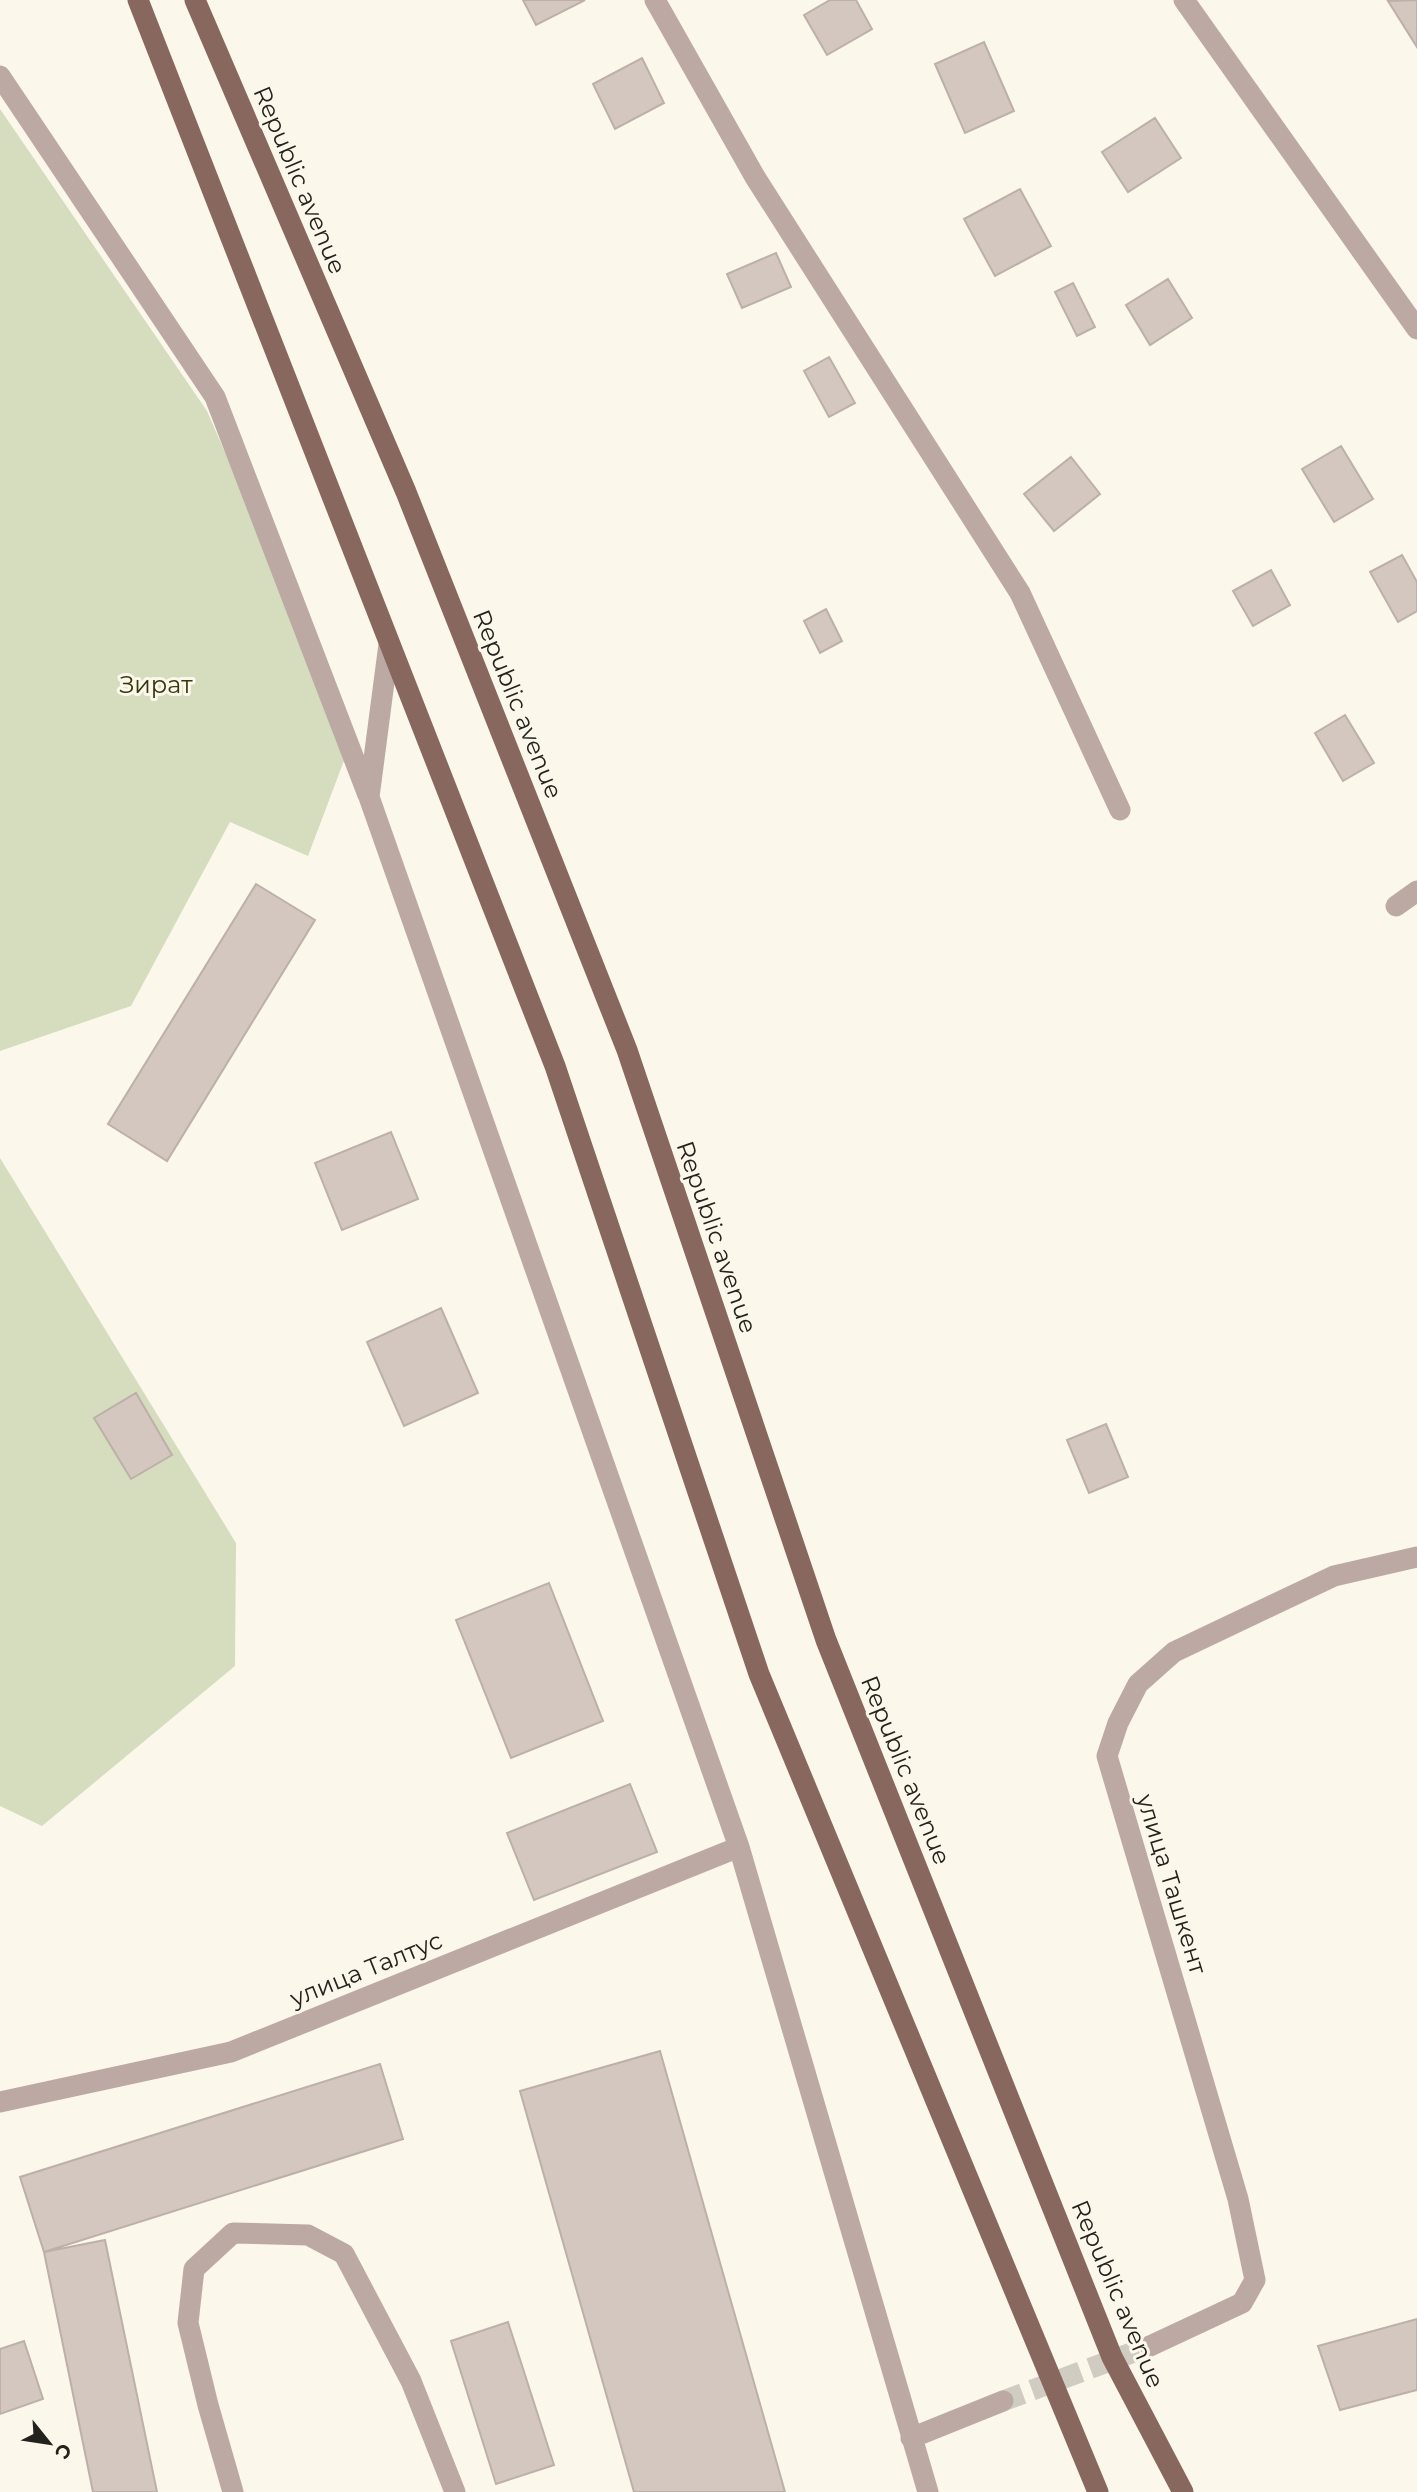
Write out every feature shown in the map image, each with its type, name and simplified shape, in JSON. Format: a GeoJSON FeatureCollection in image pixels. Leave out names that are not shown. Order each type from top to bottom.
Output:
{"type":"FeatureCollection","features":[{"type":"Feature","properties":{"kind":"main road"},"geometry":{"type":"LineString","coordinates":[[138,0],[555,1066],[759,1674],[1098,2492]]}},
{"type":"Feature","properties":{"kind":"main road","name":"Republic avenue"},"geometry":{"type":"LineString","coordinates":[[195,0],[405,492],[627,1050],[831,1653],[1112,2357],[1182,2492]]}},
{"type":"Feature","properties":{"kind":"street"},"geometry":{"type":"LineString","coordinates":[[655,0],[755,177],[1020,593],[1120,810]]}},
{"type":"Feature","properties":{"kind":"street"},"geometry":{"type":"LineString","coordinates":[[1184,0],[1417,329]]}},
{"type":"Feature","properties":{"kind":"street"},"geometry":{"type":"LineString","coordinates":[[0,75],[215,397],[369,797],[739,1847],[928,2492]]}},
{"type":"Feature","properties":{"kind":"street"},"geometry":{"type":"LineString","coordinates":[[369,797],[389,645]]}},
{"type":"Feature","properties":{"kind":"street"},"geometry":{"type":"LineString","coordinates":[[1396,906],[1417,891]]}},
{"type":"Feature","properties":{"kind":"street","name":"улица Ташкент"},"geometry":{"type":"LineString","coordinates":[[1150,2346],[1242,2303],[1255,2280],[1238,2199],[1107,1756],[1118,1723],[1138,1684],[1174,1652],[1335,1576],[1417,1557]]}},
{"type":"Feature","properties":{"kind":"street","name":"улица Талтус"},"geometry":{"type":"LineString","coordinates":[[0,2102],[231,2052],[739,1847]]}},
{"type":"Feature","properties":{"kind":"street"},"geometry":{"type":"LineString","coordinates":[[233,2492],[188,2323],[194,2269],[233,2233],[308,2235],[344,2254],[411,2381],[455,2492]]}},
{"type":"Feature","properties":{"kind":"street"},"geometry":{"type":"LineString","coordinates":[[911,2438],[1003,2401]]}},
{"type":"Feature","properties":{"kind":"green space","name":"Зират"},"geometry":{"type":"Polygon","coordinates":[[[0,109],[207,411],[351,742],[308,856],[230,822],[131,1006],[0,1051],[0,109]]]}},
{"type":"Feature","properties":{"kind":"green space"},"geometry":{"type":"Polygon","coordinates":[[[0,1158],[236,1543],[235,1666],[42,1826],[0,1806],[0,1158]]]}},
{"type":"Feature","properties":{"kind":"building"},"geometry":{"type":"Polygon","coordinates":[[[523,0],[585,0],[536,25],[523,0]]]}},
{"type":"Feature","properties":{"kind":"building"},"geometry":{"type":"Polygon","coordinates":[[[830,0],[856,0],[872,29],[827,55],[804,15],[830,0]]]}},
{"type":"Feature","properties":{"kind":"building"},"geometry":{"type":"Polygon","coordinates":[[[1417,0],[1417,47],[1388,1],[1417,0]]]}},
{"type":"Feature","properties":{"kind":"building"},"geometry":{"type":"Polygon","coordinates":[[[984,42],[1014,111],[965,133],[935,64],[984,42]]]}},
{"type":"Feature","properties":{"kind":"building"},"geometry":{"type":"Polygon","coordinates":[[[642,58],[664,103],[615,129],[593,84],[642,58]]]}},
{"type":"Feature","properties":{"kind":"building"},"geometry":{"type":"Polygon","coordinates":[[[1155,118],[1181,158],[1128,192],[1102,152],[1155,118]]]}},
{"type":"Feature","properties":{"kind":"building"},"geometry":{"type":"Polygon","coordinates":[[[1020,189],[1051,246],[995,276],[964,219],[1020,189]]]}},
{"type":"Feature","properties":{"kind":"building"},"geometry":{"type":"Polygon","coordinates":[[[776,253],[791,287],[742,308],[727,274],[776,253]]]}},
{"type":"Feature","properties":{"kind":"building"},"geometry":{"type":"Polygon","coordinates":[[[1168,279],[1192,318],[1150,345],[1126,305],[1168,279]]]}},
{"type":"Feature","properties":{"kind":"building"},"geometry":{"type":"Polygon","coordinates":[[[1073,283],[1095,327],[1077,336],[1055,292],[1073,283]]]}},
{"type":"Feature","properties":{"kind":"building"},"geometry":{"type":"Polygon","coordinates":[[[829,357],[855,403],[829,417],[804,371],[829,357]]]}},
{"type":"Feature","properties":{"kind":"building"},"geometry":{"type":"Polygon","coordinates":[[[1341,446],[1373,499],[1334,522],[1302,469],[1341,446]]]}},
{"type":"Feature","properties":{"kind":"building"},"geometry":{"type":"Polygon","coordinates":[[[1071,457],[1100,494],[1054,531],[1024,494],[1071,457]]]}},
{"type":"Feature","properties":{"kind":"building"},"geometry":{"type":"Polygon","coordinates":[[[1402,555],[1417,582],[1417,611],[1398,622],[1370,572],[1402,555]]]}},
{"type":"Feature","properties":{"kind":"building"},"geometry":{"type":"Polygon","coordinates":[[[1271,570],[1290,605],[1253,626],[1233,591],[1271,570]]]}},
{"type":"Feature","properties":{"kind":"building"},"geometry":{"type":"Polygon","coordinates":[[[826,609],[842,641],[820,653],[804,621],[826,609]]]}},
{"type":"Feature","properties":{"kind":"building"},"geometry":{"type":"Polygon","coordinates":[[[1345,715],[1374,763],[1343,781],[1315,733],[1345,715]]]}},
{"type":"Feature","properties":{"kind":"building"},"geometry":{"type":"Polygon","coordinates":[[[256,884],[315,920],[167,1161],[108,1124],[256,884]]]}},
{"type":"Feature","properties":{"kind":"building"},"geometry":{"type":"Polygon","coordinates":[[[391,1132],[418,1199],[342,1230],[315,1163],[391,1132]]]}},
{"type":"Feature","properties":{"kind":"building"},"geometry":{"type":"Polygon","coordinates":[[[441,1308],[478,1393],[404,1426],[367,1342],[441,1308]]]}},
{"type":"Feature","properties":{"kind":"building"},"geometry":{"type":"Polygon","coordinates":[[[136,1393],[172,1455],[131,1479],[94,1418],[136,1393]]]}},
{"type":"Feature","properties":{"kind":"building"},"geometry":{"type":"Polygon","coordinates":[[[1106,1424],[1128,1477],[1089,1493],[1067,1440],[1106,1424]]]}},
{"type":"Feature","properties":{"kind":"building"},"geometry":{"type":"Polygon","coordinates":[[[549,1583],[603,1721],[511,1758],[456,1620],[549,1583]]]}},
{"type":"Feature","properties":{"kind":"building"},"geometry":{"type":"Polygon","coordinates":[[[630,1784],[657,1852],[534,1900],[507,1833],[630,1784]]]}},
{"type":"Feature","properties":{"kind":"building"},"geometry":{"type":"Polygon","coordinates":[[[660,2051],[785,2492],[634,2492],[520,2091],[660,2051]]]}},
{"type":"Feature","properties":{"kind":"building"},"geometry":{"type":"Polygon","coordinates":[[[380,2064],[403,2139],[44,2252],[20,2177],[380,2064]]]}},
{"type":"Feature","properties":{"kind":"building"},"geometry":{"type":"Polygon","coordinates":[[[105,2240],[157,2492],[93,2492],[44,2252],[105,2240]]]}},
{"type":"Feature","properties":{"kind":"building"},"geometry":{"type":"Polygon","coordinates":[[[1417,2319],[1417,2390],[1340,2410],[1318,2346],[1417,2319]]]}},
{"type":"Feature","properties":{"kind":"building"},"geometry":{"type":"Polygon","coordinates":[[[508,2322],[554,2465],[496,2484],[451,2341],[508,2322]]]}},
{"type":"Feature","properties":{"kind":"building"},"geometry":{"type":"Polygon","coordinates":[[[24,2341],[43,2399],[0,2414],[0,2349],[24,2341]]]}},
{"type":"Feature","properties":{"kind":"tunnel"},"geometry":{"type":"LineString","coordinates":[[1003,2401],[1150,2346]]}}]}
